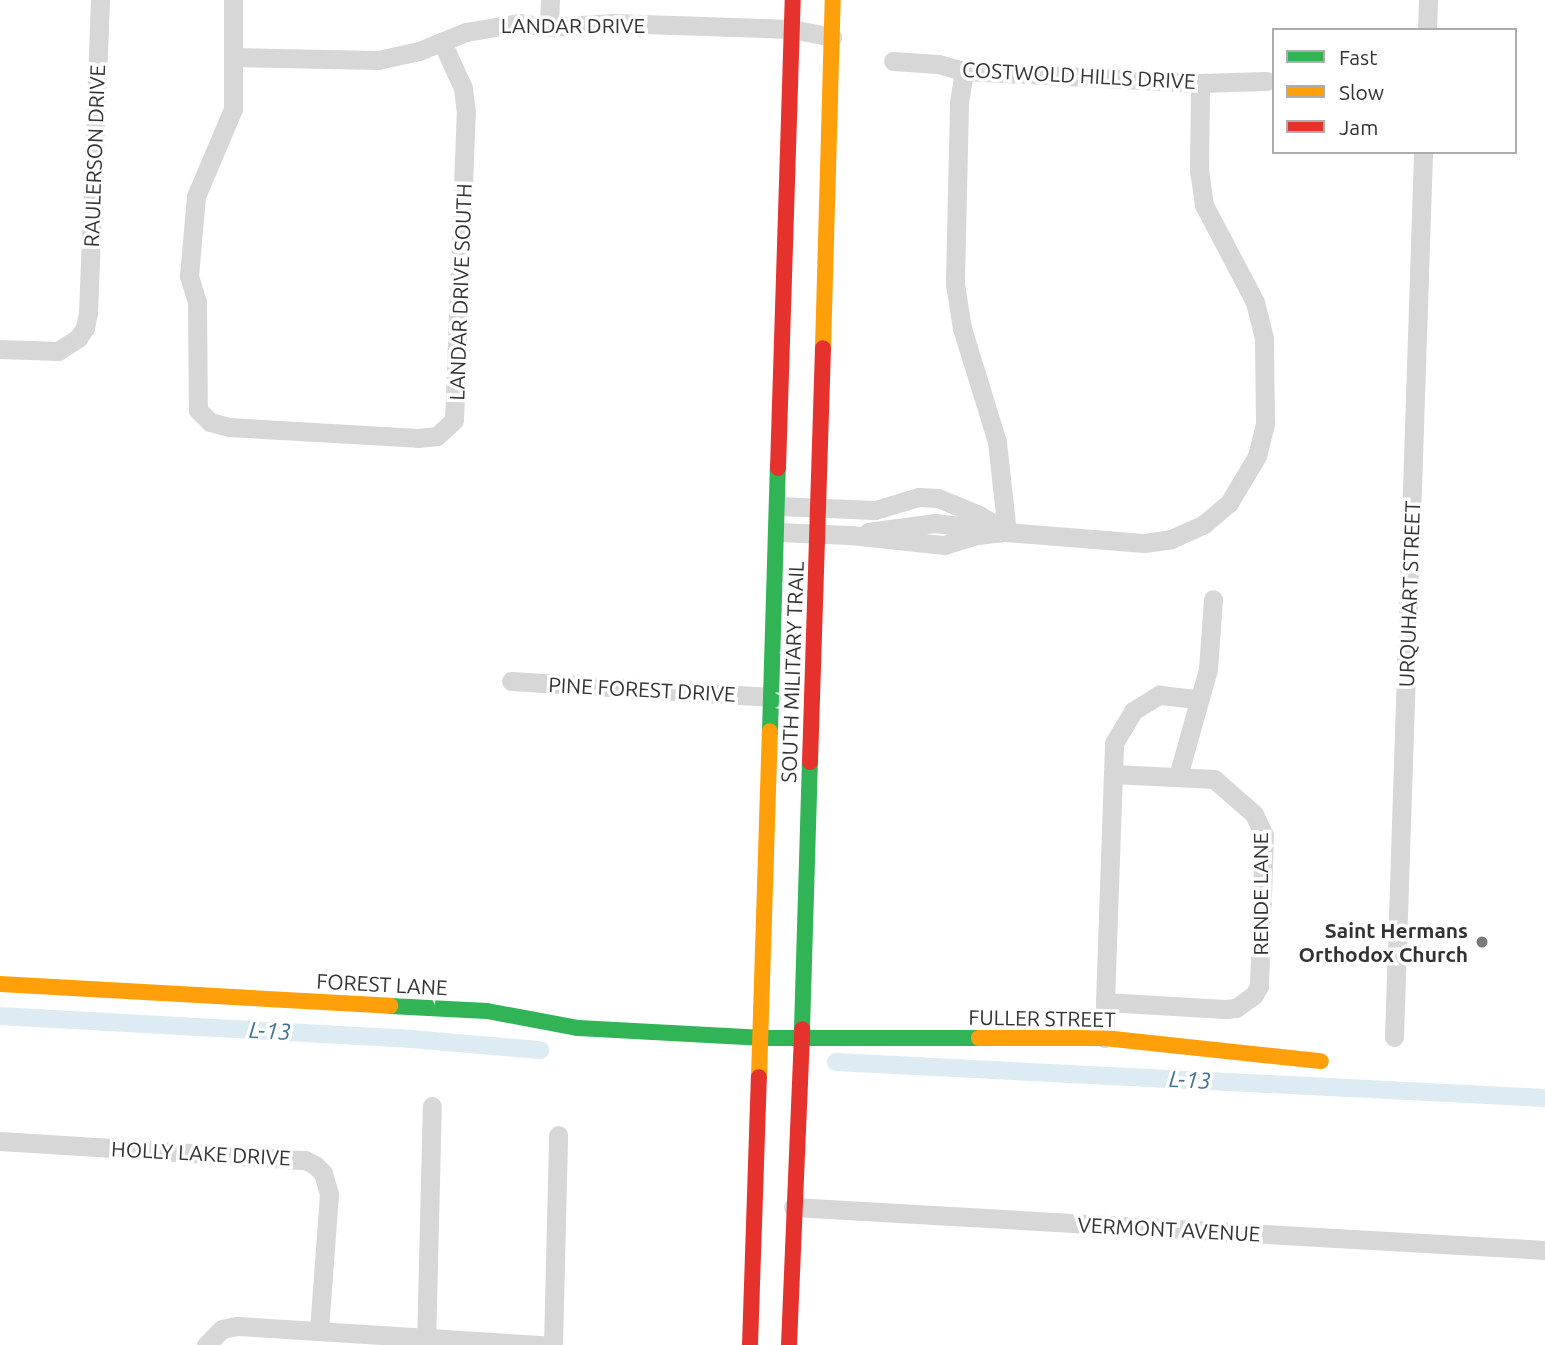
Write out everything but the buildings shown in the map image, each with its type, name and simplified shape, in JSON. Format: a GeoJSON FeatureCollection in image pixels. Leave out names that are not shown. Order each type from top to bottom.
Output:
{"type":"FeatureCollection","features":[{"type":"Feature","properties":{"kind":"main road","name":"SOUTH MILITARY TRAIL"},"geometry":{"type":"LineString","coordinates":[[750,1345],[793,0]]}},
{"type":"Feature","properties":{"kind":"main road","name":"SOUTH MILITARY TRAIL"},"geometry":{"type":"LineString","coordinates":[[789,1345],[802,1038],[833,0]]}},
{"type":"Feature","properties":{"kind":"main road","name":"FOREST LANE"},"geometry":{"type":"LineString","coordinates":[[0,984],[488,1011],[578,1028],[761,1038]]}},
{"type":"Feature","properties":{"kind":"main road","name":"FULLER STREET"},"geometry":{"type":"LineString","coordinates":[[761,1038],[1104,1038],[1271,1058],[1321,1061]]}},
{"type":"Feature","properties":{"kind":"street","name":"RAULERSON DRIVE"},"geometry":{"type":"LineString","coordinates":[[0,349],[58,351],[78,338],[88,313],[100,0]]}},
{"type":"Feature","properties":{"kind":"street"},"geometry":{"type":"LineString","coordinates":[[233,0],[234,57]]}},
{"type":"Feature","properties":{"kind":"street"},"geometry":{"type":"LineString","coordinates":[[549,27],[550,0]]}},
{"type":"Feature","properties":{"kind":"street"},"geometry":{"type":"LineString","coordinates":[[1427,28],[1428,0]]}},
{"type":"Feature","properties":{"kind":"street","name":"LANDAR DRIVE"},"geometry":{"type":"LineString","coordinates":[[234,57],[378,60],[419,51],[492,26],[519,23],[549,27],[613,23],[792,30],[832,37]]}},
{"type":"Feature","properties":{"kind":"street","name":"LANDAR DRIVE SOUTH"},"geometry":{"type":"LineString","coordinates":[[234,57],[231,120],[196,196],[192,218],[189,276],[197,303],[198,410],[210,422],[229,427],[418,438],[438,436],[447,430],[457,409],[466,100],[442,42]]}},
{"type":"Feature","properties":{"kind":"street","name":"COSTWOLD HILLS DRIVE"},"geometry":{"type":"LineString","coordinates":[[893,61],[938,64],[964,71],[1200,82],[1266,81]]}},
{"type":"Feature","properties":{"kind":"street"},"geometry":{"type":"LineString","coordinates":[[964,71],[959,104],[955,284],[962,328],[997,442],[1007,532]]}},
{"type":"Feature","properties":{"kind":"street"},"geometry":{"type":"LineString","coordinates":[[777,532],[850,535],[944,545],[977,535],[1007,532],[1144,543],[1171,539],[1204,524],[1229,503],[1257,456],[1265,423],[1264,338],[1255,302],[1204,205],[1199,171],[1200,82]]}},
{"type":"Feature","properties":{"kind":"street","name":"URQUHART STREET"},"geometry":{"type":"LineString","coordinates":[[1394,1037],[1423,154]]}},
{"type":"Feature","properties":{"kind":"street"},"geometry":{"type":"LineString","coordinates":[[778,506],[875,510],[919,497],[938,498],[1007,532]]}},
{"type":"Feature","properties":{"kind":"street"},"geometry":{"type":"LineString","coordinates":[[952,526],[962,508]]}},
{"type":"Feature","properties":{"kind":"street"},"geometry":{"type":"LineString","coordinates":[[850,535],[903,525],[968,527],[977,535]]}},
{"type":"Feature","properties":{"kind":"street"},"geometry":{"type":"LineString","coordinates":[[1178,776],[1208,669],[1213,599]]}},
{"type":"Feature","properties":{"kind":"street","name":"PINE FOREST DRIVE"},"geometry":{"type":"LineString","coordinates":[[511,681],[772,697]]}},
{"type":"Feature","properties":{"kind":"street"},"geometry":{"type":"LineString","coordinates":[[1104,1038],[1114,743],[1133,711],[1159,695],[1198,699]]}},
{"type":"Feature","properties":{"kind":"street","name":"RENDE LANE"},"geometry":{"type":"LineString","coordinates":[[1105,1002],[1236,1008],[1246,1003],[1259,986],[1264,846],[1261,823],[1214,779],[1113,774]]}},
{"type":"Feature","properties":{"kind":"street"},"geometry":{"type":"LineString","coordinates":[[426,1340],[432,1105]]}},
{"type":"Feature","properties":{"kind":"street"},"geometry":{"type":"LineString","coordinates":[[553,1345],[558,1135]]}},
{"type":"Feature","properties":{"kind":"street","name":"HOLLY LAKE DRIVE"},"geometry":{"type":"LineString","coordinates":[[0,1141],[306,1160],[315,1165],[323,1173],[329,1194],[319,1330]]}},
{"type":"Feature","properties":{"kind":"street","name":"VERMONT AVENUE"},"geometry":{"type":"LineString","coordinates":[[793,1207],[1545,1250]]}},
{"type":"Feature","properties":{"kind":"street"},"geometry":{"type":"LineString","coordinates":[[206,1345],[222,1329],[238,1326],[426,1340],[543,1345]]}},
{"type":"Feature","properties":{"kind":"waterway","name":"L-13"},"geometry":{"type":"LineString","coordinates":[[0,1016],[399,1038],[540,1050]]}},
{"type":"Feature","properties":{"kind":"waterway","name":"L-13"},"geometry":{"type":"LineString","coordinates":[[836,1062],[1545,1098]]}},
{"type":"Feature","properties":{"kind":"traffic: fast"},"geometry":{"type":"LineString","coordinates":[[770,731],[778,468]]}},
{"type":"Feature","properties":{"kind":"traffic: fast"},"geometry":{"type":"LineString","coordinates":[[802,1029],[810,762]]}},
{"type":"Feature","properties":{"kind":"traffic: fast"},"geometry":{"type":"LineString","coordinates":[[390,1006],[487,1011],[578,1028],[760,1038],[979,1038]]}},
{"type":"Feature","properties":{"kind":"traffic: slow"},"geometry":{"type":"LineString","coordinates":[[823,348],[833,0]]}},
{"type":"Feature","properties":{"kind":"traffic: slow"},"geometry":{"type":"LineString","coordinates":[[759,1077],[770,731]]}},
{"type":"Feature","properties":{"kind":"traffic: slow"},"geometry":{"type":"LineString","coordinates":[[0,984],[390,1006]]}},
{"type":"Feature","properties":{"kind":"traffic: slow"},"geometry":{"type":"LineString","coordinates":[[979,1038],[1104,1038],[1321,1061]]}},
{"type":"Feature","properties":{"kind":"traffic: jam"},"geometry":{"type":"LineString","coordinates":[[778,468],[793,0]]}},
{"type":"Feature","properties":{"kind":"traffic: jam"},"geometry":{"type":"LineString","coordinates":[[810,762],[823,348]]}},
{"type":"Feature","properties":{"kind":"traffic: jam"},"geometry":{"type":"LineString","coordinates":[[789,1345],[802,1029]]}},
{"type":"Feature","properties":{"kind":"traffic: jam"},"geometry":{"type":"LineString","coordinates":[[750,1345],[759,1077]]}},
{"type":"Feature","properties":{"kind":"place","name":"Saint Hermans Orthodox Church"},"geometry":{"type":"Point","coordinates":[1482,942]}}]}
